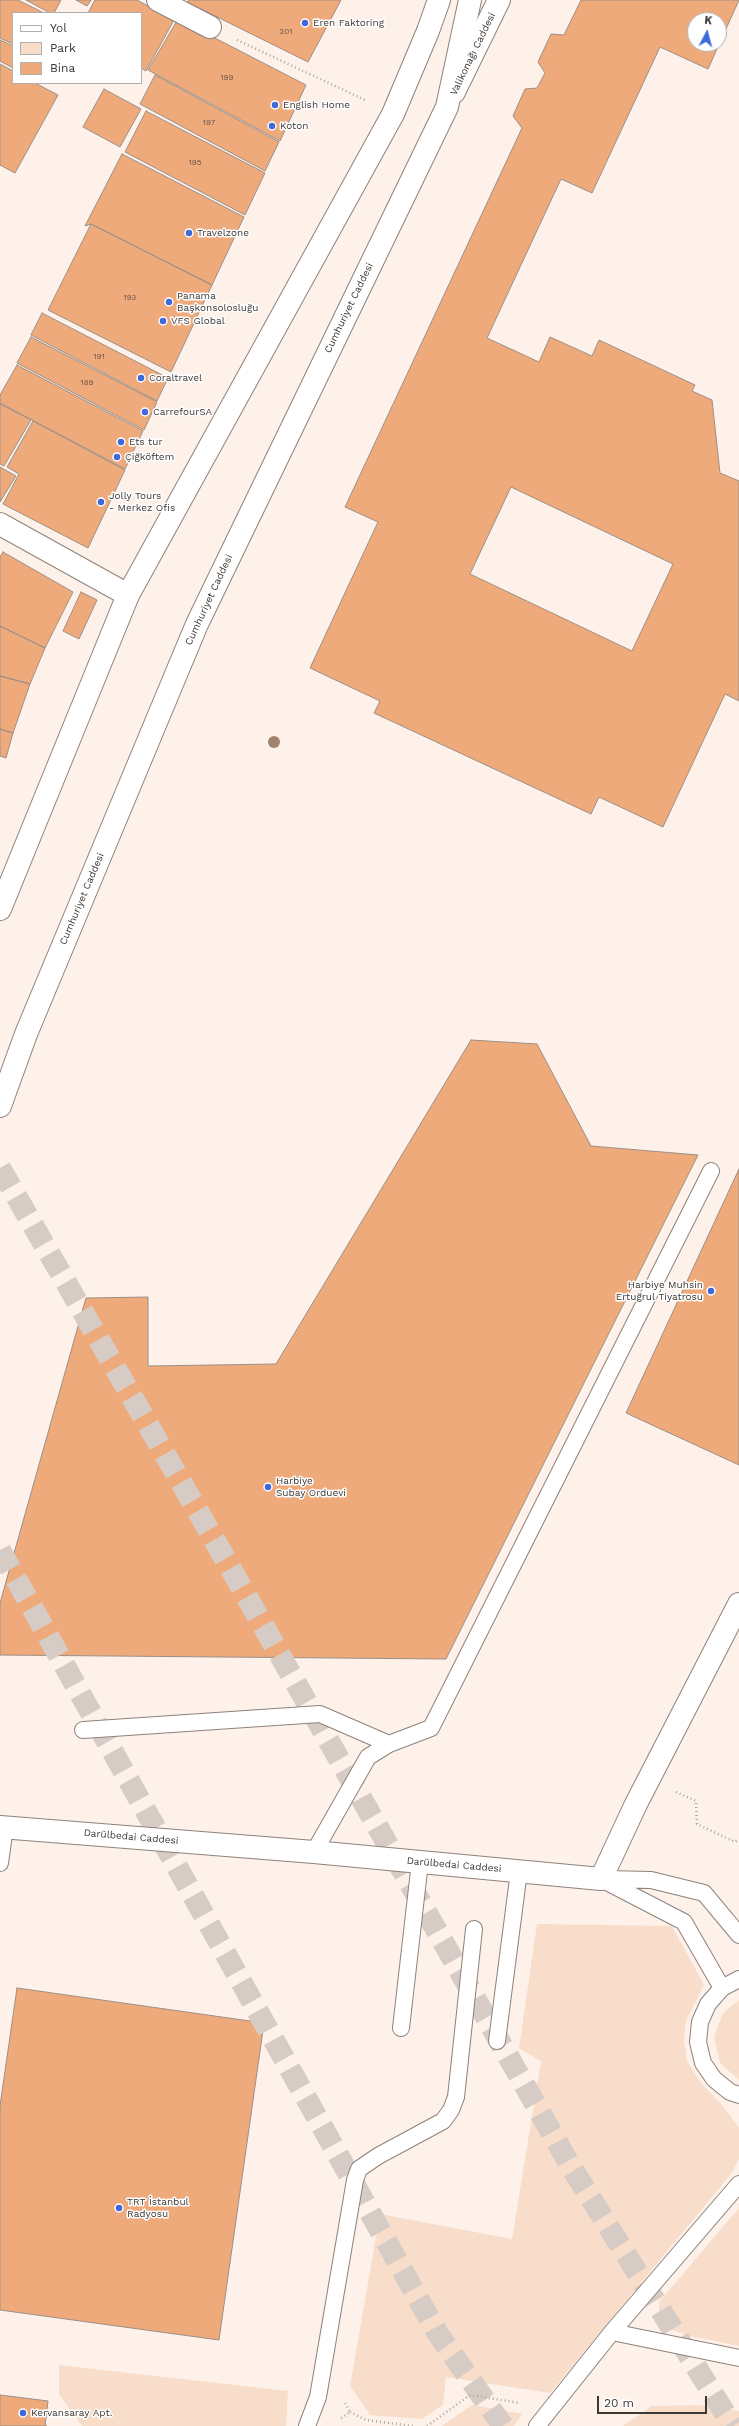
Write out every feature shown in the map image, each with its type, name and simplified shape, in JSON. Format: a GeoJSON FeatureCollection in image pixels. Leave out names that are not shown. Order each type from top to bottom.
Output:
{"type":"FeatureCollection","features":[{"type":"Feature","properties":{"kind":"main road"},"geometry":{"type":"LineString","coordinates":[[158,0],[210,28]]}},
{"type":"Feature","properties":{"kind":"main road"},"geometry":{"type":"LineString","coordinates":[[0,909],[128,595],[394,114],[439,0]]}},
{"type":"Feature","properties":{"kind":"main road"},"geometry":{"type":"LineString","coordinates":[[447,107],[470,0]]}},
{"type":"Feature","properties":{"kind":"main road","name":"Valikonağı Caddesi"},"geometry":{"type":"LineString","coordinates":[[447,107],[499,0]]}},
{"type":"Feature","properties":{"kind":"main road","name":"Cumhuriyet Caddesi"},"geometry":{"type":"LineString","coordinates":[[0,1106],[26,1034],[197,624],[447,107]]}},
{"type":"Feature","properties":{"kind":"main road"},"geometry":{"type":"LineString","coordinates":[[0,524],[128,595]]}},
{"type":"Feature","properties":{"kind":"main road"},"geometry":{"type":"LineString","coordinates":[[601,1879],[649,1779],[739,1604]]}},
{"type":"Feature","properties":{"kind":"main road","name":"Darülbedai Caddesi"},"geometry":{"type":"LineString","coordinates":[[2,1827],[314,1852],[601,1879]]}},
{"type":"Feature","properties":{"kind":"lane"},"geometry":{"type":"LineString","coordinates":[[314,1852],[368,1757],[389,1744],[431,1728],[711,1171]]}},
{"type":"Feature","properties":{"kind":"lane"},"geometry":{"type":"LineString","coordinates":[[83,1730],[320,1714],[389,1744]]}},
{"type":"Feature","properties":{"kind":"lane"},"geometry":{"type":"LineString","coordinates":[[0,1863],[2,1827]]}},
{"type":"Feature","properties":{"kind":"lane"},"geometry":{"type":"LineString","coordinates":[[402,2028],[420,1862]]}},
{"type":"Feature","properties":{"kind":"lane"},"geometry":{"type":"LineString","coordinates":[[497,2041],[519,1871]]}},
{"type":"Feature","properties":{"kind":"lane"},"geometry":{"type":"LineString","coordinates":[[601,1879],[651,1880],[704,1893],[739,1935]]}},
{"type":"Feature","properties":{"kind":"lane"},"geometry":{"type":"LineString","coordinates":[[601,1879],[684,1922],[722,1988]]}},
{"type":"Feature","properties":{"kind":"lane"},"geometry":{"type":"LineString","coordinates":[[307,2426],[318,2397],[355,2180],[359,2169],[378,2156],[443,2121],[451,2110],[456,2097],[474,1929]]}},
{"type":"Feature","properties":{"kind":"lane"},"geometry":{"type":"LineString","coordinates":[[739,1979],[722,1988],[708,2004],[700,2022],[698,2042],[703,2063],[714,2079],[730,2092],[739,2095]]}},
{"type":"Feature","properties":{"kind":"lane"},"geometry":{"type":"LineString","coordinates":[[537,2426],[612,2332],[739,2184]]}},
{"type":"Feature","properties":{"kind":"lane"},"geometry":{"type":"LineString","coordinates":[[612,2332],[739,2358]]}},
{"type":"Feature","properties":{"kind":"path"},"geometry":{"type":"LineString","coordinates":[[210,28],[394,114]]}},
{"type":"Feature","properties":{"kind":"path"},"geometry":{"type":"LineString","coordinates":[[649,1779],[696,1802],[697,1824],[735,1842],[739,1839]]}},
{"type":"Feature","properties":{"kind":"path"},"geometry":{"type":"LineString","coordinates":[[427,2426],[470,2395],[552,2408]]}},
{"type":"Feature","properties":{"kind":"path"},"geometry":{"type":"LineString","coordinates":[[350,2412],[366,2420],[412,2426]]}},
{"type":"Feature","properties":{"kind":"green space"},"geometry":{"type":"Polygon","coordinates":[[[537,1924],[672,1926],[704,1985],[686,2021],[684,2040],[687,2061],[701,2083],[723,2106],[739,2128],[739,2159],[731,2174],[550,2393],[446,2377],[443,2405],[422,2419],[370,2415],[350,2386],[380,2214],[512,2239],[541,2061],[519,2048],[537,1924]]]}},
{"type":"Feature","properties":{"kind":"green space"},"geometry":{"type":"Polygon","coordinates":[[[739,2000],[739,2080],[720,2063],[714,2037],[723,2013],[739,2000]]]}},
{"type":"Feature","properties":{"kind":"green space"},"geometry":{"type":"Polygon","coordinates":[[[739,2208],[739,2346],[690,2336],[663,2327],[659,2320],[659,2302],[739,2208]]]}},
{"type":"Feature","properties":{"kind":"green space"},"geometry":{"type":"Polygon","coordinates":[[[59,2365],[288,2391],[286,2426],[82,2426],[59,2394],[59,2365]]]}},
{"type":"Feature","properties":{"kind":"green space"},"geometry":{"type":"Polygon","coordinates":[[[472,2405],[522,2414],[514,2426],[442,2426],[472,2405]]]}},
{"type":"Feature","properties":{"kind":"green space"},"geometry":{"type":"Polygon","coordinates":[[[699,2405],[739,2411],[739,2426],[623,2426],[652,2406],[699,2405]]]}},
{"type":"Feature","properties":{"kind":"building"},"geometry":{"type":"Polygon","coordinates":[[[0,0],[18,0],[42,12],[12,12],[12,44],[0,38],[0,0]]]}},
{"type":"Feature","properties":{"kind":"building"},"geometry":{"type":"Polygon","coordinates":[[[26,0],[61,0],[55,12],[48,12],[26,0]]]}},
{"type":"Feature","properties":{"kind":"building"},"geometry":{"type":"Polygon","coordinates":[[[76,0],[91,0],[87,6],[76,0]]]}},
{"type":"Feature","properties":{"kind":"building"},"geometry":{"type":"Polygon","coordinates":[[[95,0],[137,0],[174,20],[146,71],[142,69],[142,12],[89,12],[95,0]]]}},
{"type":"Feature","properties":{"kind":"building"},"geometry":{"type":"Polygon","coordinates":[[[189,0],[341,0],[308,62],[187,2],[189,0]]]}},
{"type":"Feature","properties":{"kind":"building"},"geometry":{"type":"Polygon","coordinates":[[[581,0],[739,0],[727,27],[727,12],[687,12],[687,52],[716,52],[708,69],[660,47],[592,193],[561,179],[487,338],[539,362],[550,337],[592,356],[599,340],[695,385],[692,391],[712,400],[720,473],[739,481],[739,701],[725,694],[663,827],[599,797],[591,814],[374,713],[380,701],[310,668],[378,522],[345,507],[522,128],[513,116],[525,89],[537,88],[545,73],[538,62],[551,34],[564,35],[581,0]],[[511,487],[470,574],[632,651],[673,564],[511,487]]]}},
{"type":"Feature","properties":{"kind":"building"},"geometry":{"type":"Polygon","coordinates":[[[178,19],[306,85],[280,141],[148,70],[178,19]]]}},
{"type":"Feature","properties":{"kind":"building"},"geometry":{"type":"Polygon","coordinates":[[[0,40],[12,46],[12,67],[0,61],[0,40]]]}},
{"type":"Feature","properties":{"kind":"building"},"geometry":{"type":"Polygon","coordinates":[[[0,64],[12,70],[12,84],[37,84],[58,95],[15,173],[0,165],[0,64]]]}},
{"type":"Feature","properties":{"kind":"building"},"geometry":{"type":"Polygon","coordinates":[[[155,75],[279,142],[265,171],[140,104],[155,75]]]}},
{"type":"Feature","properties":{"kind":"building"},"geometry":{"type":"Polygon","coordinates":[[[104,89],[141,109],[120,147],[83,127],[104,89]]]}},
{"type":"Feature","properties":{"kind":"building"},"geometry":{"type":"Polygon","coordinates":[[[146,111],[265,173],[245,215],[125,152],[146,111]]]}},
{"type":"Feature","properties":{"kind":"building"},"geometry":{"type":"Polygon","coordinates":[[[122,154],[244,217],[212,285],[91,224],[85,226],[122,154]]]}},
{"type":"Feature","properties":{"kind":"building"},"geometry":{"type":"Polygon","coordinates":[[[91,224],[212,285],[171,372],[48,310],[91,224]]]}},
{"type":"Feature","properties":{"kind":"building"},"geometry":{"type":"Polygon","coordinates":[[[42,313],[168,378],[157,401],[31,335],[42,313]]]}},
{"type":"Feature","properties":{"kind":"building"},"geometry":{"type":"Polygon","coordinates":[[[31,337],[157,402],[144,430],[17,363],[31,337]]]}},
{"type":"Feature","properties":{"kind":"building"},"geometry":{"type":"Polygon","coordinates":[[[17,365],[143,431],[125,469],[0,403],[0,395],[17,365]]]}},
{"type":"Feature","properties":{"kind":"building"},"geometry":{"type":"Polygon","coordinates":[[[0,404],[31,420],[4,466],[0,464],[0,404]]]}},
{"type":"Feature","properties":{"kind":"building"},"geometry":{"type":"Polygon","coordinates":[[[33,421],[125,470],[88,548],[3,504],[19,474],[7,467],[33,421]]]}},
{"type":"Feature","properties":{"kind":"building"},"geometry":{"type":"Polygon","coordinates":[[[0,467],[16,476],[0,502],[0,467]]]}},
{"type":"Feature","properties":{"kind":"building"},"geometry":{"type":"Polygon","coordinates":[[[3,552],[73,592],[45,648],[0,626],[0,557],[3,552]]]}},
{"type":"Feature","properties":{"kind":"building"},"geometry":{"type":"Polygon","coordinates":[[[81,592],[97,600],[79,639],[63,631],[81,592]]]}},
{"type":"Feature","properties":{"kind":"building"},"geometry":{"type":"Polygon","coordinates":[[[0,626],[45,648],[30,684],[0,676],[0,626]]]}},
{"type":"Feature","properties":{"kind":"building"},"geometry":{"type":"Polygon","coordinates":[[[0,676],[30,684],[13,733],[0,729],[0,676]]]}},
{"type":"Feature","properties":{"kind":"building"},"geometry":{"type":"Polygon","coordinates":[[[0,729],[13,733],[6,758],[0,756],[0,729]]]}},
{"type":"Feature","properties":{"kind":"building"},"geometry":{"type":"Polygon","coordinates":[[[471,1040],[537,1044],[591,1146],[698,1155],[446,1659],[0,1655],[0,1603],[86,1298],[148,1297],[148,1366],[276,1364],[471,1040]]]}},
{"type":"Feature","properties":{"kind":"building","name":"Harbiye Muhsin Ertuğrul Tiyatrosu"},"geometry":{"type":"Polygon","coordinates":[[[739,1169],[739,1465],[626,1413],[739,1169]]]}},
{"type":"Feature","properties":{"kind":"building","name":"TRT İstanbul Radyosu"},"geometry":{"type":"Polygon","coordinates":[[[17,1988],[264,2023],[219,2340],[0,2310],[0,2106],[17,1988]]]}},
{"type":"Feature","properties":{"kind":"building","name":"Kervansaray Apt."},"geometry":{"type":"Polygon","coordinates":[[[0,2395],[48,2401],[45,2426],[0,2426],[0,2395]]]}},
{"type":"Feature","properties":{"kind":"tunnel"},"geometry":{"type":"LineString","coordinates":[[0,1168],[219,1548],[570,2165],[733,2426]]}},
{"type":"Feature","properties":{"kind":"tunnel"},"geometry":{"type":"LineString","coordinates":[[0,1550],[438,2334],[503,2426]]}},
{"type":"Feature","properties":{"kind":"place","name":"Eren Faktoring"},"geometry":{"type":"Point","coordinates":[305,23]}},
{"type":"Feature","properties":{"kind":"place","name":"English Home"},"geometry":{"type":"Point","coordinates":[275,105]}},
{"type":"Feature","properties":{"kind":"place","name":"Koton"},"geometry":{"type":"Point","coordinates":[272,126]}},
{"type":"Feature","properties":{"kind":"place","name":"Travelzone"},"geometry":{"type":"Point","coordinates":[189,233]}},
{"type":"Feature","properties":{"kind":"place","name":"Panama Başkonsolosluğu"},"geometry":{"type":"Point","coordinates":[169,302]}},
{"type":"Feature","properties":{"kind":"place","name":"VFS Global"},"geometry":{"type":"Point","coordinates":[163,321]}},
{"type":"Feature","properties":{"kind":"place","name":"Coraltravel"},"geometry":{"type":"Point","coordinates":[141,378]}},
{"type":"Feature","properties":{"kind":"place","name":"CarrefourSA"},"geometry":{"type":"Point","coordinates":[145,412]}},
{"type":"Feature","properties":{"kind":"place","name":"Ets tur"},"geometry":{"type":"Point","coordinates":[121,442]}},
{"type":"Feature","properties":{"kind":"place","name":"Çiğköftem"},"geometry":{"type":"Point","coordinates":[117,457]}},
{"type":"Feature","properties":{"kind":"place","name":"Jolly Tours - Merkez Ofis"},"geometry":{"type":"Point","coordinates":[101,502]}},
{"type":"Feature","properties":{"kind":"place","name":"Harbiye Muhsin Ertuğrul Tiyatrosu"},"geometry":{"type":"Point","coordinates":[711,1291]}},
{"type":"Feature","properties":{"kind":"place","name":"Harbiye Subay Orduevi"},"geometry":{"type":"Point","coordinates":[268,1487]}},
{"type":"Feature","properties":{"kind":"place","name":"TRT İstanbul Radyosu"},"geometry":{"type":"Point","coordinates":[119,2208]}},
{"type":"Feature","properties":{"kind":"place","name":"Kervansaray Apt."},"geometry":{"type":"Point","coordinates":[23,2413]}}]}
